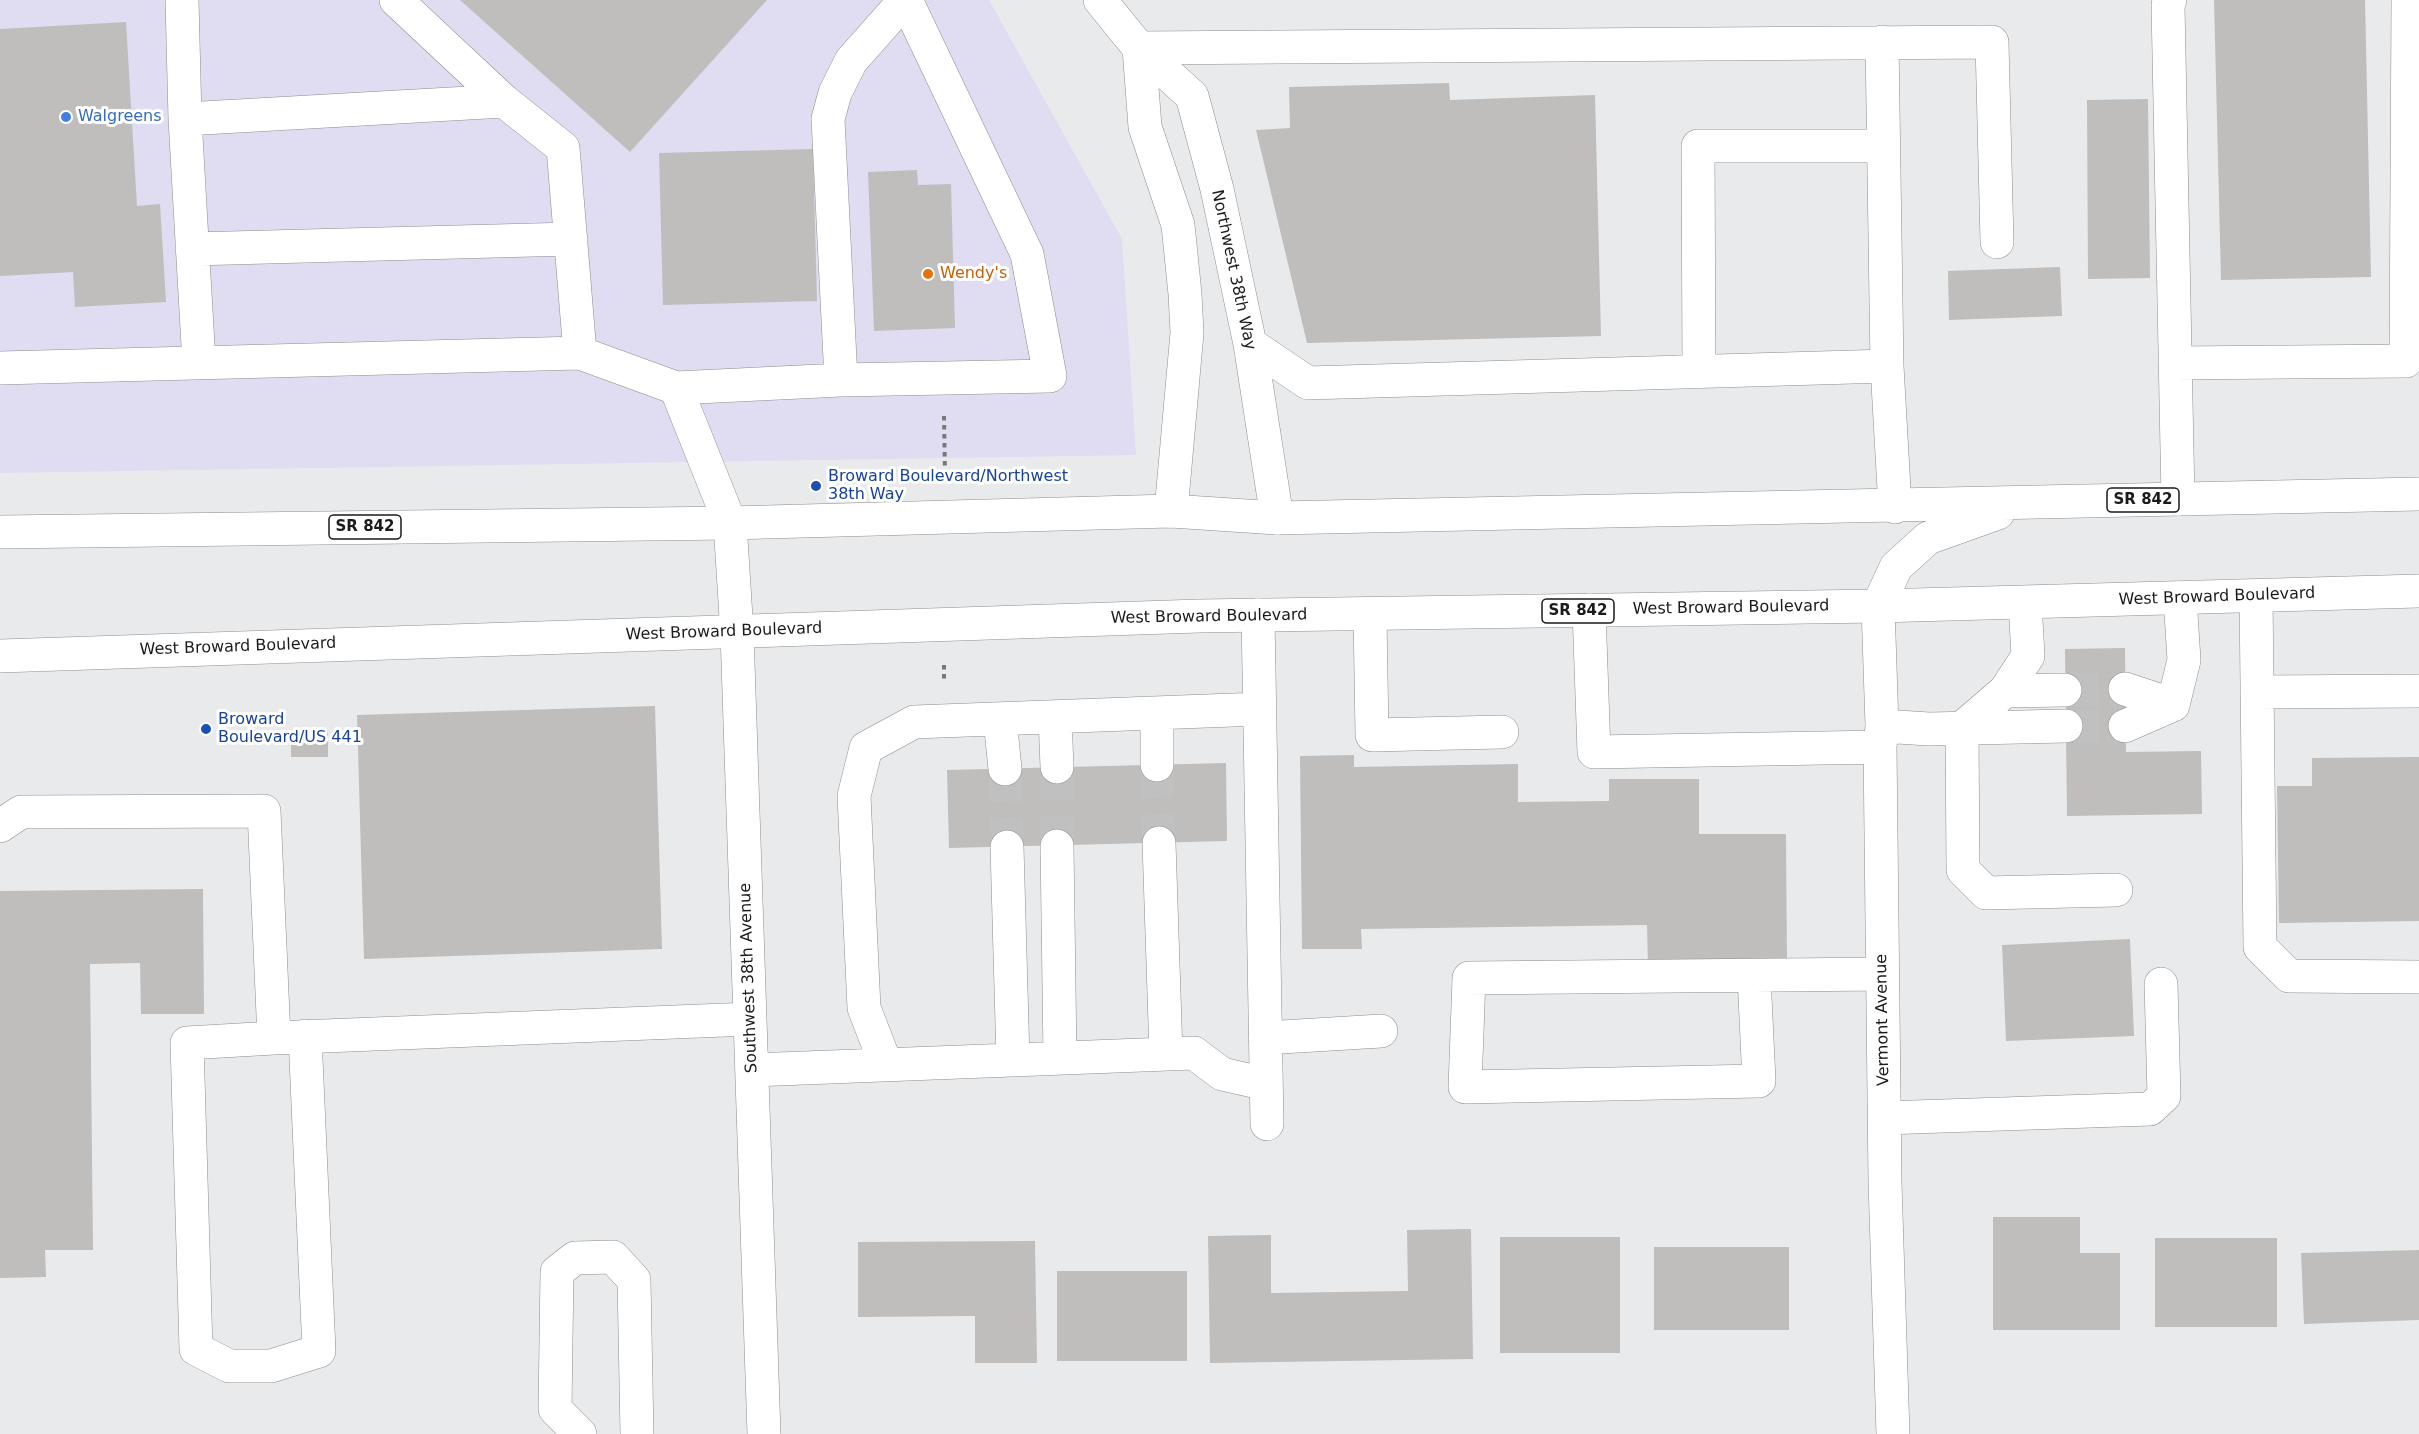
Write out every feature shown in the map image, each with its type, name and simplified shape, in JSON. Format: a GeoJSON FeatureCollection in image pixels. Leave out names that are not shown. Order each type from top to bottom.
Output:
{"type":"FeatureCollection","features":[{"type":"Feature","properties":{"kind":"main road"},"geometry":{"type":"LineString","coordinates":[[182,0],[185,119],[199,363]]}},
{"type":"Feature","properties":{"kind":"main road"},"geometry":{"type":"LineString","coordinates":[[396,0],[504,101],[563,148],[580,353]]}},
{"type":"Feature","properties":{"kind":"main road"},"geometry":{"type":"LineString","coordinates":[[0,368],[580,353],[676,388],[841,380],[1050,376],[1027,254],[906,0],[850,61],[835,93],[828,119],[841,380]]}},
{"type":"Feature","properties":{"kind":"main road","name":"Northwest 38th Way"},"geometry":{"type":"LineString","coordinates":[[1100,0],[1139,48],[1192,96],[1217,189],[1250,344],[1276,518]]}},
{"type":"Feature","properties":{"kind":"main road"},"geometry":{"type":"LineString","coordinates":[[2170,0],[2168,17],[2178,500]]}},
{"type":"Feature","properties":{"kind":"main road"},"geometry":{"type":"LineString","coordinates":[[2175,363],[2406,361],[2408,0]]}},
{"type":"Feature","properties":{"kind":"main road"},"geometry":{"type":"LineString","coordinates":[[1882,42],[1887,366],[1895,507]]}},
{"type":"Feature","properties":{"kind":"main road"},"geometry":{"type":"LineString","coordinates":[[1171,511],[1187,333],[1185,294],[1178,225],[1144,127],[1139,48],[1992,42],[1997,242]]}},
{"type":"Feature","properties":{"kind":"main road"},"geometry":{"type":"LineString","coordinates":[[185,119],[504,101]]}},
{"type":"Feature","properties":{"kind":"main road"},"geometry":{"type":"LineString","coordinates":[[1699,372],[1698,146],[1884,146]]}},
{"type":"Feature","properties":{"kind":"main road"},"geometry":{"type":"LineString","coordinates":[[192,249],[571,239]]}},
{"type":"Feature","properties":{"kind":"main road"},"geometry":{"type":"LineString","coordinates":[[1250,344],[1308,383],[1887,366]]}},
{"type":"Feature","properties":{"kind":"main road","name":"Southwest 38th Avenue"},"geometry":{"type":"LineString","coordinates":[[676,388],[730,523],[737,633],[764,1434]]}},
{"type":"Feature","properties":{"kind":"main road","name":"SR 842"},"geometry":{"type":"LineString","coordinates":[[0,532],[730,523],[1171,511],[1276,518],[1895,507],[2419,494]]}},
{"type":"Feature","properties":{"kind":"main road"},"geometry":{"type":"LineString","coordinates":[[1878,606],[1896,567],[1928,538],[2025,503]]}},
{"type":"Feature","properties":{"kind":"main road","name":"West Broward Boulevard"},"geometry":{"type":"LineString","coordinates":[[0,656],[1258,615],[2025,603],[2419,591]]}},
{"type":"Feature","properties":{"kind":"main road"},"geometry":{"type":"LineString","coordinates":[[2256,596],[2260,947],[2289,976],[2419,977]]}},
{"type":"Feature","properties":{"kind":"main road"},"geometry":{"type":"LineString","coordinates":[[2173,705],[2184,660],[2180,598]]}},
{"type":"Feature","properties":{"kind":"main road"},"geometry":{"type":"LineString","coordinates":[[1962,728],[2005,691],[2028,656],[2025,603]]}},
{"type":"Feature","properties":{"kind":"main road","name":"Vermont Avenue"},"geometry":{"type":"LineString","coordinates":[[1878,606],[1884,1118],[1893,1434]]}},
{"type":"Feature","properties":{"kind":"main road"},"geometry":{"type":"LineString","coordinates":[[1589,610],[1594,752],[1881,737],[1962,728],[2055,727],[2055,691],[2005,691]]}},
{"type":"Feature","properties":{"kind":"main road"},"geometry":{"type":"LineString","coordinates":[[1370,614],[1372,735],[1502,732]]}},
{"type":"Feature","properties":{"kind":"main road"},"geometry":{"type":"LineString","coordinates":[[1258,615],[1267,1124]]}},
{"type":"Feature","properties":{"kind":"main road"},"geometry":{"type":"LineString","coordinates":[[2126,690],[2173,705]]}},
{"type":"Feature","properties":{"kind":"main road"},"geometry":{"type":"LineString","coordinates":[[2257,692],[2419,691]]}},
{"type":"Feature","properties":{"kind":"main road"},"geometry":{"type":"LineString","coordinates":[[2126,726],[2173,705]]}},
{"type":"Feature","properties":{"kind":"main road"},"geometry":{"type":"LineString","coordinates":[[886,1065],[864,1008],[854,796],[867,748],[914,722],[1260,709]]}},
{"type":"Feature","properties":{"kind":"main road"},"geometry":{"type":"LineString","coordinates":[[1157,713],[1157,765]]}},
{"type":"Feature","properties":{"kind":"main road"},"geometry":{"type":"LineString","coordinates":[[1055,717],[1057,767]]}},
{"type":"Feature","properties":{"kind":"main road"},"geometry":{"type":"LineString","coordinates":[[1000,719],[1005,769]]}},
{"type":"Feature","properties":{"kind":"main road"},"geometry":{"type":"LineString","coordinates":[[1962,728],[1964,870],[1986,893],[2116,890]]}},
{"type":"Feature","properties":{"kind":"main road"},"geometry":{"type":"LineString","coordinates":[[0,826],[21,812],[264,811],[289,1037],[319,1352],[272,1366],[229,1366],[196,1349],[187,1043],[289,1037],[750,1019]]}},
{"type":"Feature","properties":{"kind":"main road"},"geometry":{"type":"LineString","coordinates":[[1159,843],[1166,1054]]}},
{"type":"Feature","properties":{"kind":"main road"},"geometry":{"type":"LineString","coordinates":[[1057,846],[1060,1058]]}},
{"type":"Feature","properties":{"kind":"main road"},"geometry":{"type":"LineString","coordinates":[[1007,847],[1013,1060]]}},
{"type":"Feature","properties":{"kind":"main road"},"geometry":{"type":"LineString","coordinates":[[1754,976],[1759,1081],[1465,1087],[1469,978],[1882,974]]}},
{"type":"Feature","properties":{"kind":"main road"},"geometry":{"type":"LineString","coordinates":[[1884,1118],[2150,1109],[2164,1096],[2161,984]]}},
{"type":"Feature","properties":{"kind":"main road"},"geometry":{"type":"LineString","coordinates":[[1265,1038],[1381,1031]]}},
{"type":"Feature","properties":{"kind":"main road"},"geometry":{"type":"LineString","coordinates":[[752,1070],[1194,1053],[1222,1074],[1266,1084]]}},
{"type":"Feature","properties":{"kind":"main road"},"geometry":{"type":"LineString","coordinates":[[580,1434],[555,1409],[557,1272],[575,1257],[613,1257],[634,1280],[637,1434]]}},
{"type":"Feature","properties":{"kind":"path"},"geometry":{"type":"LineString","coordinates":[[944,407],[945,476]]}},
{"type":"Feature","properties":{"kind":"shaded area"},"geometry":{"type":"Polygon","coordinates":[[[0,0],[989,0],[1122,239],[1136,455],[0,473],[0,0]]]}},
{"type":"Feature","properties":{"kind":"building"},"geometry":{"type":"Polygon","coordinates":[[[460,0],[767,0],[630,152],[460,0]]]}},
{"type":"Feature","properties":{"kind":"building"},"geometry":{"type":"Polygon","coordinates":[[[2214,0],[2365,0],[2371,277],[2221,280],[2214,0]]]}},
{"type":"Feature","properties":{"kind":"building","name":"Walgreens"},"geometry":{"type":"Polygon","coordinates":[[[126,22],[137,206],[160,204],[166,302],[75,307],[73,272],[0,276],[0,29],[126,22]]]}},
{"type":"Feature","properties":{"kind":"building"},"geometry":{"type":"Polygon","coordinates":[[[1449,83],[1450,100],[1595,95],[1601,336],[1307,343],[1256,130],[1290,128],[1289,87],[1449,83]]]}},
{"type":"Feature","properties":{"kind":"building"},"geometry":{"type":"Polygon","coordinates":[[[2148,99],[2150,278],[2088,279],[2087,100],[2148,99]]]}},
{"type":"Feature","properties":{"kind":"building"},"geometry":{"type":"Polygon","coordinates":[[[813,149],[817,301],[663,305],[659,153],[813,149]]]}},
{"type":"Feature","properties":{"kind":"building"},"geometry":{"type":"Polygon","coordinates":[[[917,170],[918,185],[951,184],[955,328],[874,331],[868,172],[917,170]]]}},
{"type":"Feature","properties":{"kind":"building"},"geometry":{"type":"Polygon","coordinates":[[[2060,267],[2062,316],[1949,320],[1948,271],[2060,267]]]}},
{"type":"Feature","properties":{"kind":"building"},"geometry":{"type":"Polygon","coordinates":[[[2125,648],[2126,752],[2201,751],[2202,814],[2067,816],[2065,649],[2125,648]]]}},
{"type":"Feature","properties":{"kind":"building"},"geometry":{"type":"Polygon","coordinates":[[[655,706],[662,949],[364,959],[357,715],[655,706]]]}},
{"type":"Feature","properties":{"kind":"building"},"geometry":{"type":"Polygon","coordinates":[[[291,730],[328,730],[328,757],[291,757],[291,730]]]}},
{"type":"Feature","properties":{"kind":"building"},"geometry":{"type":"Polygon","coordinates":[[[1354,755],[1354,767],[1518,764],[1518,802],[1609,801],[1609,779],[1699,779],[1699,834],[1786,834],[1787,966],[1648,967],[1647,925],[1361,929],[1362,949],[1302,949],[1300,756],[1354,755]]]}},
{"type":"Feature","properties":{"kind":"building"},"geometry":{"type":"Polygon","coordinates":[[[2419,757],[2419,921],[2279,923],[2277,786],[2312,786],[2312,758],[2419,757]]]}},
{"type":"Feature","properties":{"kind":"building"},"geometry":{"type":"Polygon","coordinates":[[[1226,763],[1227,841],[949,848],[947,770],[1226,763]]]}},
{"type":"Feature","properties":{"kind":"building"},"geometry":{"type":"Polygon","coordinates":[[[203,889],[204,1014],[141,1014],[140,963],[90,964],[93,1250],[45,1250],[46,1277],[0,1278],[0,891],[203,889]]]}},
{"type":"Feature","properties":{"kind":"building"},"geometry":{"type":"Polygon","coordinates":[[[2130,939],[2134,1036],[2006,1041],[2002,945],[2130,939]]]}},
{"type":"Feature","properties":{"kind":"building"},"geometry":{"type":"Polygon","coordinates":[[[1993,1217],[2080,1217],[2080,1253],[2120,1253],[2120,1330],[1993,1330],[1993,1217]]]}},
{"type":"Feature","properties":{"kind":"building"},"geometry":{"type":"Polygon","coordinates":[[[1471,1229],[1473,1359],[1210,1363],[1208,1236],[1271,1235],[1271,1293],[1408,1291],[1407,1230],[1471,1229]]]}},
{"type":"Feature","properties":{"kind":"building"},"geometry":{"type":"Polygon","coordinates":[[[1500,1237],[1620,1237],[1620,1353],[1500,1353],[1500,1237]]]}},
{"type":"Feature","properties":{"kind":"building"},"geometry":{"type":"Polygon","coordinates":[[[2155,1238],[2277,1238],[2277,1327],[2155,1327],[2155,1238]]]}},
{"type":"Feature","properties":{"kind":"building"},"geometry":{"type":"Polygon","coordinates":[[[1035,1241],[1037,1363],[975,1363],[975,1316],[858,1317],[858,1242],[1035,1241]]]}},
{"type":"Feature","properties":{"kind":"building"},"geometry":{"type":"Polygon","coordinates":[[[1654,1247],[1789,1247],[1789,1330],[1654,1330],[1654,1247]]]}},
{"type":"Feature","properties":{"kind":"building"},"geometry":{"type":"Polygon","coordinates":[[[2419,1250],[2419,1320],[2304,1324],[2301,1253],[2419,1250]]]}},
{"type":"Feature","properties":{"kind":"building"},"geometry":{"type":"Polygon","coordinates":[[[1057,1271],[1187,1271],[1187,1361],[1057,1361],[1057,1271]]]}},
{"type":"Feature","properties":{"kind":"tunnel"},"geometry":{"type":"LineString","coordinates":[[2065,690],[2125,689]]}},
{"type":"Feature","properties":{"kind":"tunnel"},"geometry":{"type":"LineString","coordinates":[[2066,726],[2125,726]]}},
{"type":"Feature","properties":{"kind":"tunnel"},"geometry":{"type":"LineString","coordinates":[[1157,765],[1159,843]]}},
{"type":"Feature","properties":{"kind":"tunnel"},"geometry":{"type":"LineString","coordinates":[[1057,767],[1057,846]]}},
{"type":"Feature","properties":{"kind":"tunnel"},"geometry":{"type":"LineString","coordinates":[[1005,769],[1007,847]]}},
{"type":"Feature","properties":{"kind":"place","name":"Walgreens"},"geometry":{"type":"Point","coordinates":[66,117]}},
{"type":"Feature","properties":{"kind":"place","name":"Wendy's"},"geometry":{"type":"Point","coordinates":[928,274]}},
{"type":"Feature","properties":{"kind":"place","name":"Broward Boulevard/Northwest 38th Way"},"geometry":{"type":"Point","coordinates":[816,486]}},
{"type":"Feature","properties":{"kind":"place","name":"Broward Boulevard/US 441"},"geometry":{"type":"Point","coordinates":[206,729]}}]}
